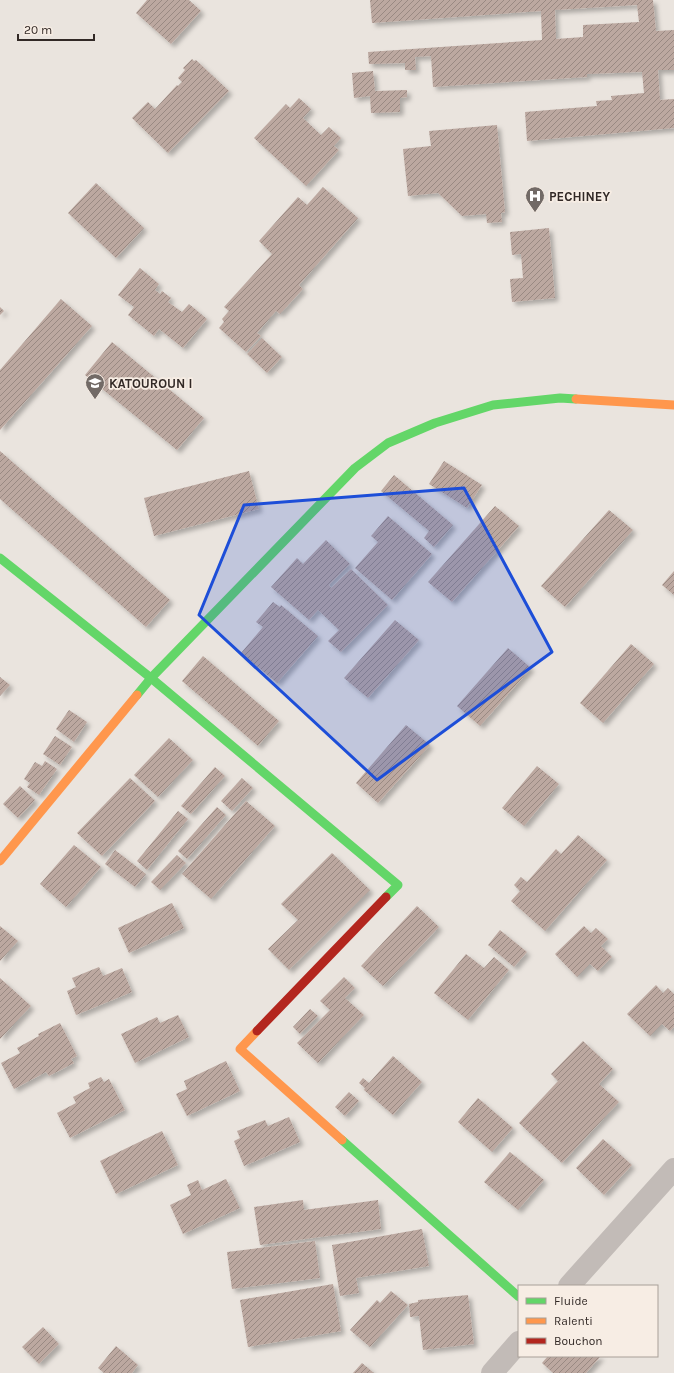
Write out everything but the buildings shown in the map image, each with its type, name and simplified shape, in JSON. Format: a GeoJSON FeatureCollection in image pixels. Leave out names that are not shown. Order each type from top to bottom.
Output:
{"type":"FeatureCollection","features":[{"type":"Feature","properties":{"kind":"street"},"geometry":{"type":"LineString","coordinates":[[0,861],[151,678],[355,468],[388,443],[435,424],[493,405],[560,398],[674,405]]}},
{"type":"Feature","properties":{"kind":"street"},"geometry":{"type":"LineString","coordinates":[[0,558],[151,678],[398,885],[240,1049],[518,1296]]}},
{"type":"Feature","properties":{"kind":"street"},"geometry":{"type":"LineString","coordinates":[[570,1285],[674,1169]]}},
{"type":"Feature","properties":{"kind":"street"},"geometry":{"type":"LineString","coordinates":[[492,1373],[518,1343]]}},
{"type":"Feature","properties":{"kind":"highlighted area"},"geometry":{"type":"Polygon","coordinates":[[[464,488],[552,652],[377,780],[199,615],[244,505],[464,488]]]}},
{"type":"Feature","properties":{"kind":"traffic: fast"},"geometry":{"type":"LineString","coordinates":[[137,695],[151,678],[355,468],[388,443],[435,423],[493,405],[560,398],[576,399]]}},
{"type":"Feature","properties":{"kind":"traffic: fast"},"geometry":{"type":"LineString","coordinates":[[0,558],[151,678],[398,885],[386,897]]}},
{"type":"Feature","properties":{"kind":"traffic: fast"},"geometry":{"type":"LineString","coordinates":[[342,1140],[518,1296]]}},
{"type":"Feature","properties":{"kind":"traffic: slow"},"geometry":{"type":"LineString","coordinates":[[576,399],[674,405]]}},
{"type":"Feature","properties":{"kind":"traffic: slow"},"geometry":{"type":"LineString","coordinates":[[0,861],[137,695]]}},
{"type":"Feature","properties":{"kind":"traffic: slow"},"geometry":{"type":"LineString","coordinates":[[257,1031],[240,1049],[342,1140]]}},
{"type":"Feature","properties":{"kind":"traffic: jam"},"geometry":{"type":"LineString","coordinates":[[257,1031],[386,897]]}},
{"type":"Feature","properties":{"kind":"place","name":"PECHINEY"},"geometry":{"type":"Point","coordinates":[535,213]}},
{"type":"Feature","properties":{"kind":"place","name":"KATOUROUN I"},"geometry":{"type":"Point","coordinates":[95,400]}}]}
